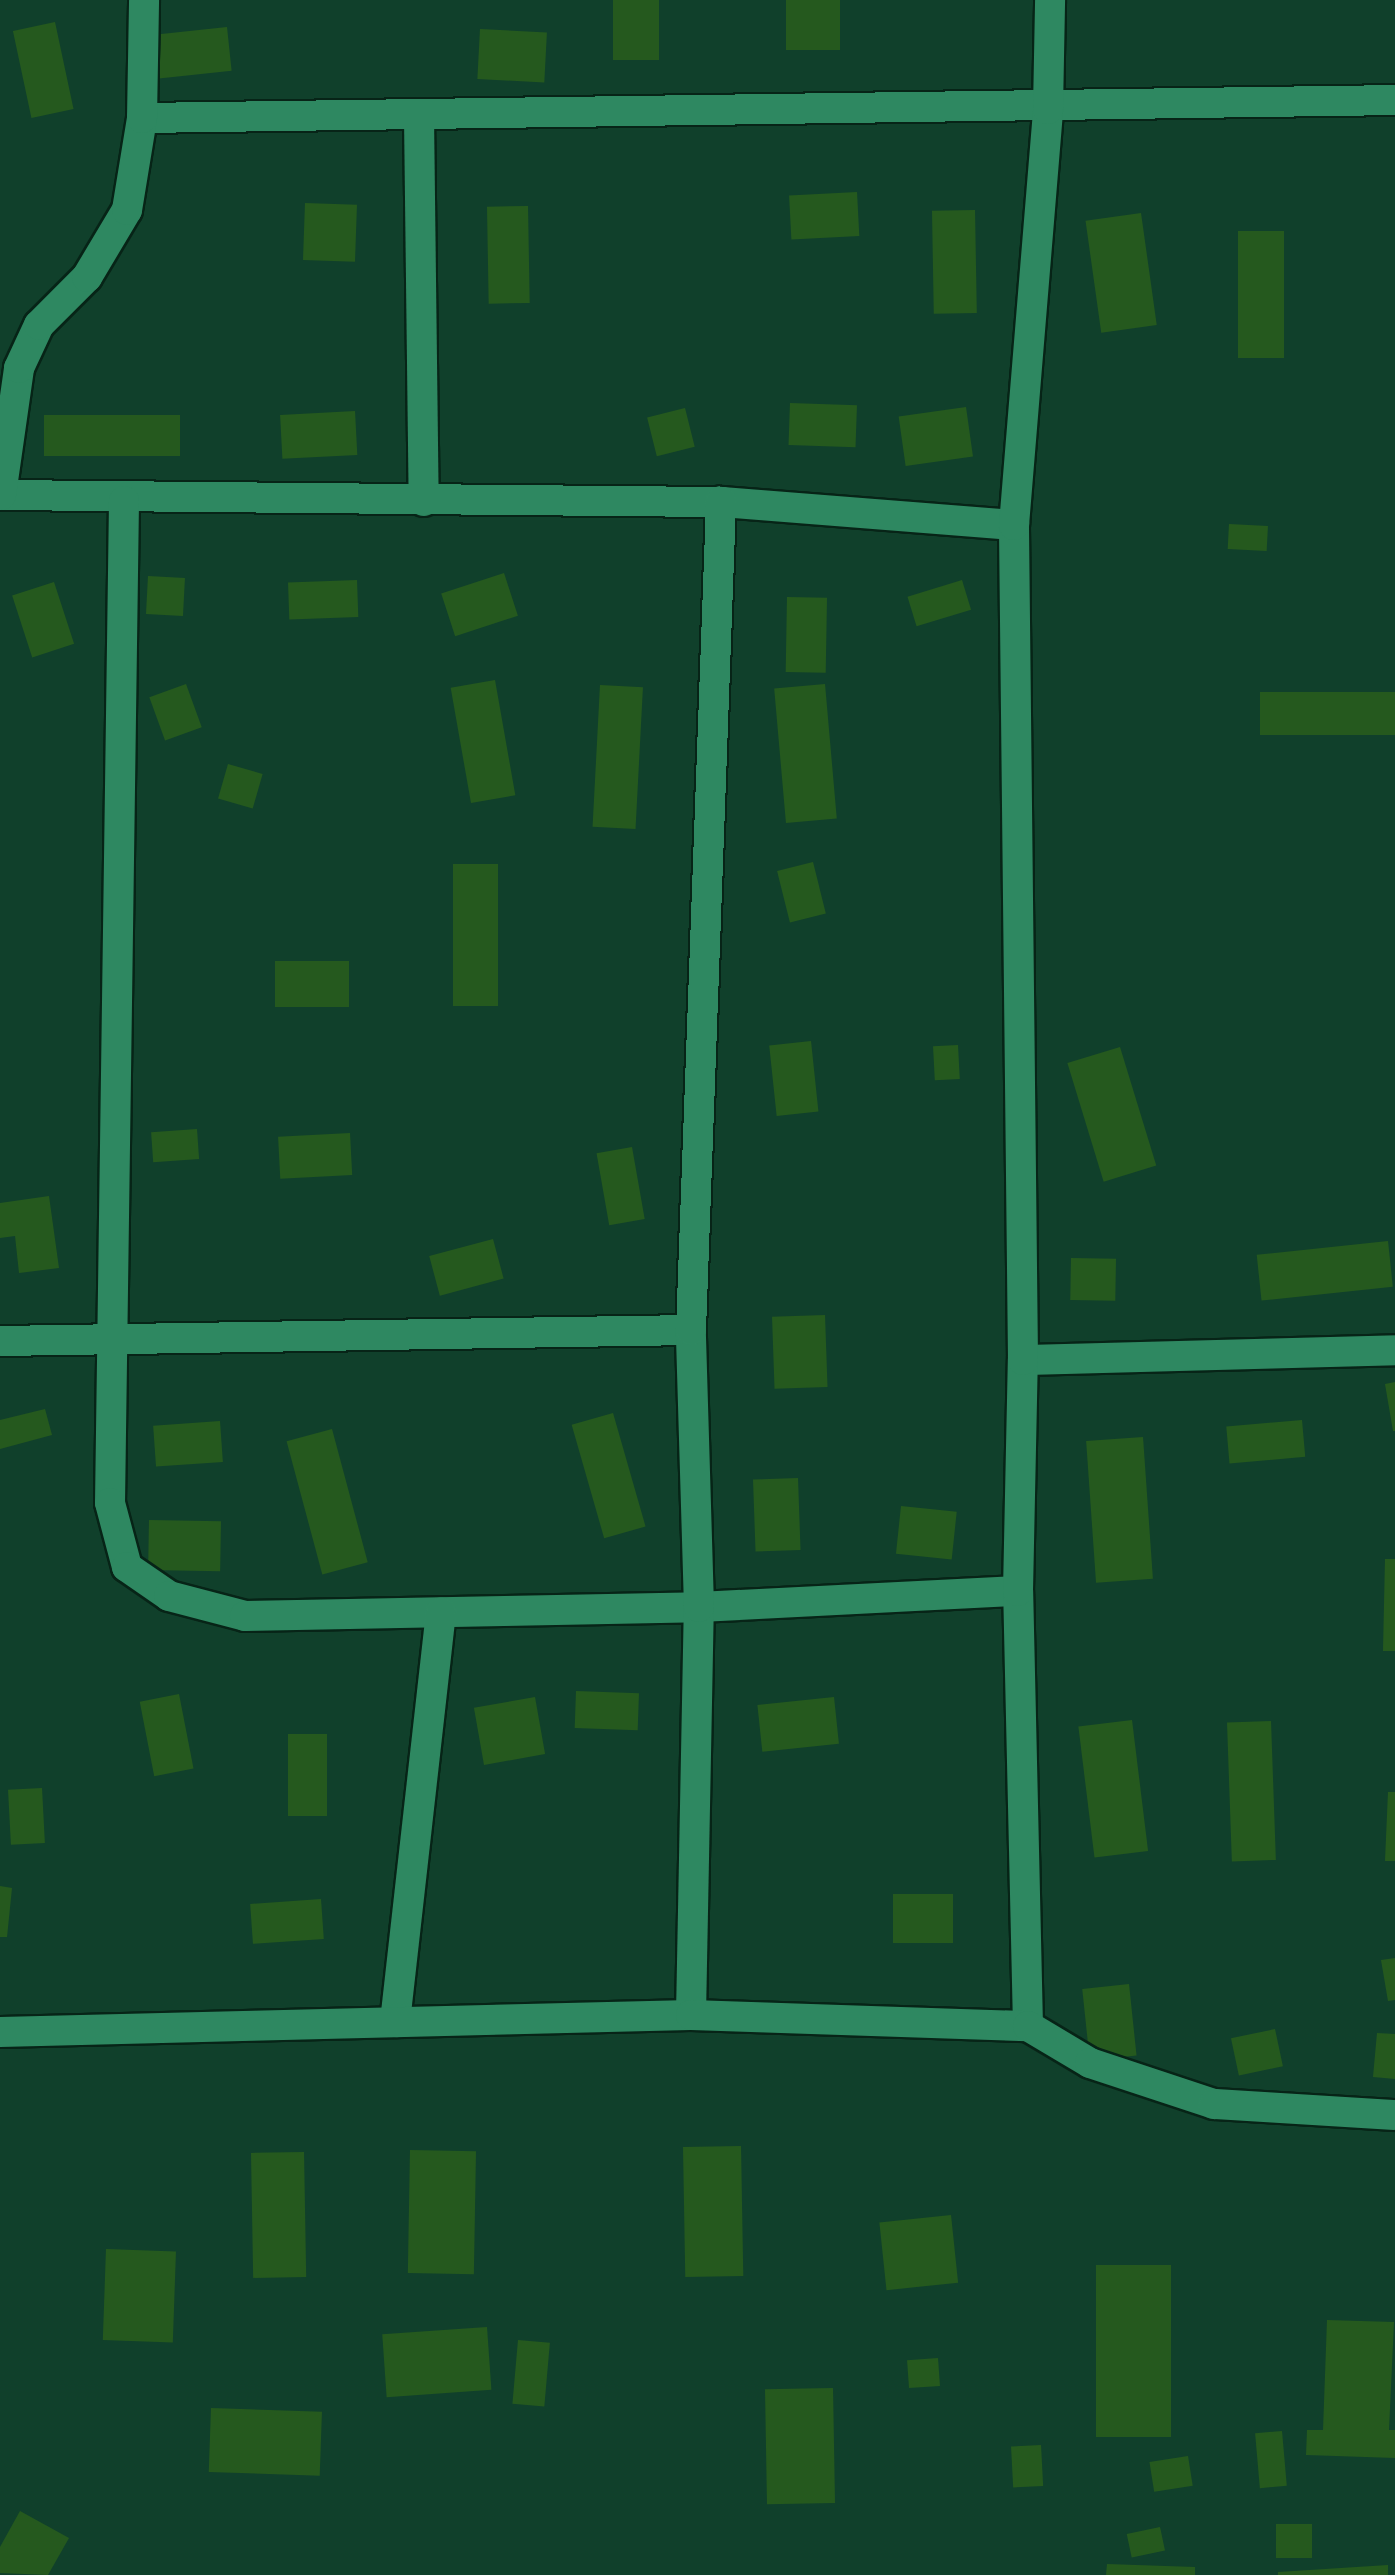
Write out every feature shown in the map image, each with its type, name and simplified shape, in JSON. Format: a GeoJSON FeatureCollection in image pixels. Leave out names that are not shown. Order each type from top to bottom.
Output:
{"type":"FeatureCollection","features":[{"type":"Feature","properties":{"kind":"street"},"geometry":{"type":"LineString","coordinates":[[144,0],[142,118],[127,210],[87,278],[39,325],[20,368],[1,495],[124,501],[721,502],[1014,525]]}},
{"type":"Feature","properties":{"kind":"street"},"geometry":{"type":"LineString","coordinates":[[1028,2026],[1018,1591],[1023,1360],[1014,525],[1048,109],[1050,0]]}},
{"type":"Feature","properties":{"kind":"street"},"geometry":{"type":"LineString","coordinates":[[142,118],[1048,109],[1395,100]]}},
{"type":"Feature","properties":{"kind":"street"},"geometry":{"type":"LineString","coordinates":[[418,116],[424,502]]}},
{"type":"Feature","properties":{"kind":"street"},"geometry":{"type":"LineString","coordinates":[[124,501],[110,1503],[128,1567],[169,1596],[245,1616],[699,1606],[1018,1591]]}},
{"type":"Feature","properties":{"kind":"street"},"geometry":{"type":"LineString","coordinates":[[692,2015],[699,1606],[691,1330],[721,502]]}},
{"type":"Feature","properties":{"kind":"street"},"geometry":{"type":"LineString","coordinates":[[0,1341],[691,1330]]}},
{"type":"Feature","properties":{"kind":"street"},"geometry":{"type":"LineString","coordinates":[[1023,1360],[1395,1350]]}},
{"type":"Feature","properties":{"kind":"street"},"geometry":{"type":"LineString","coordinates":[[395,2022],[441,1613]]}},
{"type":"Feature","properties":{"kind":"street"},"geometry":{"type":"LineString","coordinates":[[0,2032],[692,2015],[1028,2026],[1090,2063],[1214,2104],[1395,2115]]}},
{"type":"Feature","properties":{"kind":"building"},"geometry":{"type":"Polygon","coordinates":[[[613,0],[659,0],[659,60],[613,60],[613,0]]]}},
{"type":"Feature","properties":{"kind":"building"},"geometry":{"type":"Polygon","coordinates":[[[786,0],[840,0],[840,50],[786,50],[786,0]]]}},
{"type":"Feature","properties":{"kind":"building"},"geometry":{"type":"Polygon","coordinates":[[[55,22],[74,109],[31,118],[13,31],[55,22]]]}},
{"type":"Feature","properties":{"kind":"building"},"geometry":{"type":"Polygon","coordinates":[[[227,27],[232,71],[159,78],[154,35],[227,27]]]}},
{"type":"Feature","properties":{"kind":"building"},"geometry":{"type":"Polygon","coordinates":[[[480,29],[547,33],[544,82],[477,79],[480,29]]]}},
{"type":"Feature","properties":{"kind":"building"},"geometry":{"type":"Polygon","coordinates":[[[857,192],[859,236],[791,239],[789,196],[857,192]]]}},
{"type":"Feature","properties":{"kind":"building"},"geometry":{"type":"Polygon","coordinates":[[[305,203],[357,205],[355,262],[303,260],[305,203]]]}},
{"type":"Feature","properties":{"kind":"building"},"geometry":{"type":"Polygon","coordinates":[[[528,206],[530,303],[489,304],[487,207],[528,206]]]}},
{"type":"Feature","properties":{"kind":"building"},"geometry":{"type":"Polygon","coordinates":[[[975,210],[977,313],[934,314],[932,211],[975,210]]]}},
{"type":"Feature","properties":{"kind":"building"},"geometry":{"type":"Polygon","coordinates":[[[1141,213],[1157,325],[1101,333],[1086,221],[1141,213]]]}},
{"type":"Feature","properties":{"kind":"building"},"geometry":{"type":"Polygon","coordinates":[[[1238,231],[1284,231],[1284,358],[1238,358],[1238,231]]]}},
{"type":"Feature","properties":{"kind":"building"},"geometry":{"type":"Polygon","coordinates":[[[790,403],[857,405],[855,447],[789,445],[790,403]]]}},
{"type":"Feature","properties":{"kind":"building"},"geometry":{"type":"Polygon","coordinates":[[[966,407],[973,457],[906,466],[899,416],[966,407]]]}},
{"type":"Feature","properties":{"kind":"building"},"geometry":{"type":"Polygon","coordinates":[[[685,408],[695,447],[657,456],[647,417],[685,408]]]}},
{"type":"Feature","properties":{"kind":"building"},"geometry":{"type":"Polygon","coordinates":[[[355,411],[357,455],[282,459],[280,415],[355,411]]]}},
{"type":"Feature","properties":{"kind":"building"},"geometry":{"type":"Polygon","coordinates":[[[44,415],[180,415],[180,456],[44,456],[44,415]]]}},
{"type":"Feature","properties":{"kind":"building"},"geometry":{"type":"Polygon","coordinates":[[[1229,524],[1268,526],[1267,551],[1228,549],[1229,524]]]}},
{"type":"Feature","properties":{"kind":"building"},"geometry":{"type":"Polygon","coordinates":[[[504,573],[518,616],[455,636],[441,593],[504,573]]]}},
{"type":"Feature","properties":{"kind":"building"},"geometry":{"type":"Polygon","coordinates":[[[148,576],[185,578],[183,616],[146,614],[148,576]]]}},
{"type":"Feature","properties":{"kind":"building"},"geometry":{"type":"Polygon","coordinates":[[[357,580],[358,617],[289,619],[288,582],[357,580]]]}},
{"type":"Feature","properties":{"kind":"building"},"geometry":{"type":"Polygon","coordinates":[[[962,580],[971,610],[917,626],[907,597],[962,580]]]}},
{"type":"Feature","properties":{"kind":"building"},"geometry":{"type":"Polygon","coordinates":[[[54,582],[74,644],[32,657],[12,596],[54,582]]]}},
{"type":"Feature","properties":{"kind":"building"},"geometry":{"type":"Polygon","coordinates":[[[787,597],[827,598],[826,673],[786,672],[787,597]]]}},
{"type":"Feature","properties":{"kind":"building"},"geometry":{"type":"Polygon","coordinates":[[[495,680],[515,795],[471,803],[451,688],[495,680]]]}},
{"type":"Feature","properties":{"kind":"building"},"geometry":{"type":"Polygon","coordinates":[[[186,684],[202,727],[165,741],[149,697],[186,684]]]}},
{"type":"Feature","properties":{"kind":"building"},"geometry":{"type":"Polygon","coordinates":[[[825,684],[837,818],[786,823],[774,688],[825,684]]]}},
{"type":"Feature","properties":{"kind":"building"},"geometry":{"type":"Polygon","coordinates":[[[600,685],[643,687],[636,829],[593,827],[600,685]]]}},
{"type":"Feature","properties":{"kind":"building"},"geometry":{"type":"Polygon","coordinates":[[[1260,692],[1395,692],[1395,735],[1260,735],[1260,692]]]}},
{"type":"Feature","properties":{"kind":"building"},"geometry":{"type":"Polygon","coordinates":[[[228,764],[263,774],[253,809],[218,799],[228,764]]]}},
{"type":"Feature","properties":{"kind":"building"},"geometry":{"type":"Polygon","coordinates":[[[813,862],[826,913],[790,922],[777,871],[813,862]]]}},
{"type":"Feature","properties":{"kind":"building"},"geometry":{"type":"Polygon","coordinates":[[[453,864],[498,864],[498,1006],[453,1006],[453,864]]]}},
{"type":"Feature","properties":{"kind":"building"},"geometry":{"type":"Polygon","coordinates":[[[275,961],[349,961],[349,1007],[275,1007],[275,961]]]}},
{"type":"Feature","properties":{"kind":"building"},"geometry":{"type":"Polygon","coordinates":[[[811,1041],[818,1112],[777,1116],[769,1045],[811,1041]]]}},
{"type":"Feature","properties":{"kind":"building"},"geometry":{"type":"Polygon","coordinates":[[[958,1045],[960,1079],[935,1080],[933,1046],[958,1045]]]}},
{"type":"Feature","properties":{"kind":"building"},"geometry":{"type":"Polygon","coordinates":[[[1120,1047],[1156,1166],[1104,1182],[1067,1063],[1120,1047]]]}},
{"type":"Feature","properties":{"kind":"building"},"geometry":{"type":"Polygon","coordinates":[[[197,1129],[199,1159],[153,1162],[151,1132],[197,1129]]]}},
{"type":"Feature","properties":{"kind":"building"},"geometry":{"type":"Polygon","coordinates":[[[350,1133],[352,1175],[280,1179],[278,1137],[350,1133]]]}},
{"type":"Feature","properties":{"kind":"building"},"geometry":{"type":"Polygon","coordinates":[[[632,1147],[645,1219],[609,1225],[597,1153],[632,1147]]]}},
{"type":"Feature","properties":{"kind":"building"},"geometry":{"type":"Polygon","coordinates":[[[49,1196],[59,1268],[19,1273],[15,1236],[0,1238],[0,1203],[49,1196]]]}},
{"type":"Feature","properties":{"kind":"building"},"geometry":{"type":"Polygon","coordinates":[[[493,1239],[504,1279],[440,1296],[429,1256],[493,1239]]]}},
{"type":"Feature","properties":{"kind":"building"},"geometry":{"type":"Polygon","coordinates":[[[1388,1241],[1393,1287],[1262,1301],[1257,1255],[1388,1241]]]}},
{"type":"Feature","properties":{"kind":"building"},"geometry":{"type":"Polygon","coordinates":[[[1071,1258],[1116,1259],[1115,1301],[1070,1300],[1071,1258]]]}},
{"type":"Feature","properties":{"kind":"building"},"geometry":{"type":"Polygon","coordinates":[[[825,1315],[828,1387],[775,1389],[772,1317],[825,1315]]]}},
{"type":"Feature","properties":{"kind":"building"},"geometry":{"type":"Polygon","coordinates":[[[1395,1382],[1395,1431],[1393,1431],[1385,1384],[1395,1382]]]}},
{"type":"Feature","properties":{"kind":"building"},"geometry":{"type":"Polygon","coordinates":[[[45,1409],[52,1435],[0,1449],[0,1420],[45,1409]]]}},
{"type":"Feature","properties":{"kind":"building"},"geometry":{"type":"Polygon","coordinates":[[[613,1413],[646,1526],[604,1538],[572,1425],[613,1413]]]}},
{"type":"Feature","properties":{"kind":"building"},"geometry":{"type":"Polygon","coordinates":[[[1302,1420],[1305,1457],[1230,1463],[1226,1427],[1302,1420]]]}},
{"type":"Feature","properties":{"kind":"building"},"geometry":{"type":"Polygon","coordinates":[[[220,1421],[223,1462],[156,1467],[153,1426],[220,1421]]]}},
{"type":"Feature","properties":{"kind":"building"},"geometry":{"type":"Polygon","coordinates":[[[332,1429],[368,1562],[322,1574],[287,1441],[332,1429]]]}},
{"type":"Feature","properties":{"kind":"building"},"geometry":{"type":"Polygon","coordinates":[[[1143,1437],[1153,1579],[1096,1583],[1086,1441],[1143,1437]]]}},
{"type":"Feature","properties":{"kind":"building"},"geometry":{"type":"Polygon","coordinates":[[[798,1478],[801,1550],[756,1552],[753,1480],[798,1478]]]}},
{"type":"Feature","properties":{"kind":"building"},"geometry":{"type":"Polygon","coordinates":[[[901,1506],[957,1512],[952,1560],[896,1554],[901,1506]]]}},
{"type":"Feature","properties":{"kind":"building"},"geometry":{"type":"Polygon","coordinates":[[[149,1520],[221,1521],[220,1571],[148,1570],[149,1520]]]}},
{"type":"Feature","properties":{"kind":"building"},"geometry":{"type":"Polygon","coordinates":[[[1385,1559],[1395,1559],[1395,1651],[1383,1651],[1385,1559]]]}},
{"type":"Feature","properties":{"kind":"building"},"geometry":{"type":"Polygon","coordinates":[[[576,1691],[639,1693],[638,1730],[575,1728],[576,1691]]]}},
{"type":"Feature","properties":{"kind":"building"},"geometry":{"type":"Polygon","coordinates":[[[179,1694],[194,1769],[154,1776],[140,1702],[179,1694]]]}},
{"type":"Feature","properties":{"kind":"building"},"geometry":{"type":"Polygon","coordinates":[[[535,1697],[545,1754],[484,1765],[474,1708],[535,1697]]]}},
{"type":"Feature","properties":{"kind":"building"},"geometry":{"type":"Polygon","coordinates":[[[834,1697],[839,1744],[762,1752],[757,1705],[834,1697]]]}},
{"type":"Feature","properties":{"kind":"building"},"geometry":{"type":"Polygon","coordinates":[[[1132,1720],[1148,1851],[1094,1858],[1078,1727],[1132,1720]]]}},
{"type":"Feature","properties":{"kind":"building"},"geometry":{"type":"Polygon","coordinates":[[[1271,1721],[1276,1860],[1232,1861],[1227,1723],[1271,1721]]]}},
{"type":"Feature","properties":{"kind":"building"},"geometry":{"type":"Polygon","coordinates":[[[288,1734],[327,1734],[327,1816],[288,1816],[288,1734]]]}},
{"type":"Feature","properties":{"kind":"building"},"geometry":{"type":"Polygon","coordinates":[[[42,1788],[45,1843],[11,1845],[8,1790],[42,1788]]]}},
{"type":"Feature","properties":{"kind":"building"},"geometry":{"type":"Polygon","coordinates":[[[1388,1792],[1395,1792],[1395,1861],[1385,1861],[1388,1792]]]}},
{"type":"Feature","properties":{"kind":"building"},"geometry":{"type":"Polygon","coordinates":[[[0,1886],[12,1888],[7,1937],[0,1937],[0,1886]]]}},
{"type":"Feature","properties":{"kind":"building"},"geometry":{"type":"Polygon","coordinates":[[[893,1894],[953,1894],[953,1943],[893,1943],[893,1894]]]}},
{"type":"Feature","properties":{"kind":"building"},"geometry":{"type":"Polygon","coordinates":[[[321,1899],[324,1939],[253,1944],[250,1904],[321,1899]]]}},
{"type":"Feature","properties":{"kind":"building"},"geometry":{"type":"Polygon","coordinates":[[[1395,1958],[1395,2000],[1388,2001],[1381,1960],[1395,1958]]]}},
{"type":"Feature","properties":{"kind":"building"},"geometry":{"type":"Polygon","coordinates":[[[1129,1984],[1137,2056],[1090,2061],[1082,1989],[1129,1984]]]}},
{"type":"Feature","properties":{"kind":"building"},"geometry":{"type":"Polygon","coordinates":[[[1275,2029],[1283,2066],[1239,2076],[1231,2038],[1275,2029]]]}},
{"type":"Feature","properties":{"kind":"building"},"geometry":{"type":"Polygon","coordinates":[[[1377,2033],[1395,2034],[1395,2079],[1373,2077],[1377,2033]]]}},
{"type":"Feature","properties":{"kind":"building"},"geometry":{"type":"Polygon","coordinates":[[[741,2146],[743,2276],[685,2277],[683,2147],[741,2146]]]}},
{"type":"Feature","properties":{"kind":"building"},"geometry":{"type":"Polygon","coordinates":[[[410,2150],[476,2151],[474,2274],[408,2273],[410,2150]]]}},
{"type":"Feature","properties":{"kind":"building"},"geometry":{"type":"Polygon","coordinates":[[[304,2152],[306,2277],[253,2278],[251,2153],[304,2152]]]}},
{"type":"Feature","properties":{"kind":"building"},"geometry":{"type":"Polygon","coordinates":[[[951,2215],[958,2283],[887,2290],[879,2223],[951,2215]]]}},
{"type":"Feature","properties":{"kind":"building"},"geometry":{"type":"Polygon","coordinates":[[[106,2249],[176,2251],[173,2342],[103,2340],[106,2249]]]}},
{"type":"Feature","properties":{"kind":"building"},"geometry":{"type":"Polygon","coordinates":[[[1096,2265],[1171,2265],[1171,2437],[1096,2437],[1096,2265]]]}},
{"type":"Feature","properties":{"kind":"building"},"geometry":{"type":"Polygon","coordinates":[[[1327,2320],[1394,2322],[1389,2430],[1395,2430],[1395,2458],[1306,2455],[1307,2430],[1323,2430],[1327,2320]]]}},
{"type":"Feature","properties":{"kind":"building"},"geometry":{"type":"Polygon","coordinates":[[[487,2327],[491,2390],[387,2397],[382,2334],[487,2327]]]}},
{"type":"Feature","properties":{"kind":"building"},"geometry":{"type":"Polygon","coordinates":[[[518,2340],[550,2343],[544,2407],[512,2404],[518,2340]]]}},
{"type":"Feature","properties":{"kind":"building"},"geometry":{"type":"Polygon","coordinates":[[[938,2358],[940,2386],[909,2388],[907,2360],[938,2358]]]}},
{"type":"Feature","properties":{"kind":"building"},"geometry":{"type":"Polygon","coordinates":[[[833,2388],[835,2503],[767,2504],[765,2389],[833,2388]]]}},
{"type":"Feature","properties":{"kind":"building"},"geometry":{"type":"Polygon","coordinates":[[[211,2408],[322,2412],[320,2476],[209,2472],[211,2408]]]}},
{"type":"Feature","properties":{"kind":"building"},"geometry":{"type":"Polygon","coordinates":[[[1282,2431],[1287,2486],[1260,2488],[1255,2433],[1282,2431]]]}},
{"type":"Feature","properties":{"kind":"building"},"geometry":{"type":"Polygon","coordinates":[[[1041,2445],[1043,2486],[1013,2488],[1011,2447],[1041,2445]]]}},
{"type":"Feature","properties":{"kind":"building"},"geometry":{"type":"Polygon","coordinates":[[[1188,2456],[1193,2486],[1154,2492],[1149,2462],[1188,2456]]]}},
{"type":"Feature","properties":{"kind":"building"},"geometry":{"type":"Polygon","coordinates":[[[20,2511],[69,2538],[48,2575],[0,2573],[0,2547],[20,2511]]]}},
{"type":"Feature","properties":{"kind":"building"},"geometry":{"type":"Polygon","coordinates":[[[1276,2524],[1312,2524],[1312,2558],[1276,2558],[1276,2524]]]}},
{"type":"Feature","properties":{"kind":"building"},"geometry":{"type":"Polygon","coordinates":[[[1160,2527],[1165,2550],[1132,2558],[1127,2534],[1160,2527]]]}},
{"type":"Feature","properties":{"kind":"building"},"geometry":{"type":"Polygon","coordinates":[[[1107,2564],[1195,2567],[1195,2575],[1106,2575],[1107,2564]]]}},
{"type":"Feature","properties":{"kind":"building"},"geometry":{"type":"Polygon","coordinates":[[[1388,2565],[1388,2575],[1278,2575],[1278,2572],[1388,2565]]]}}]}
